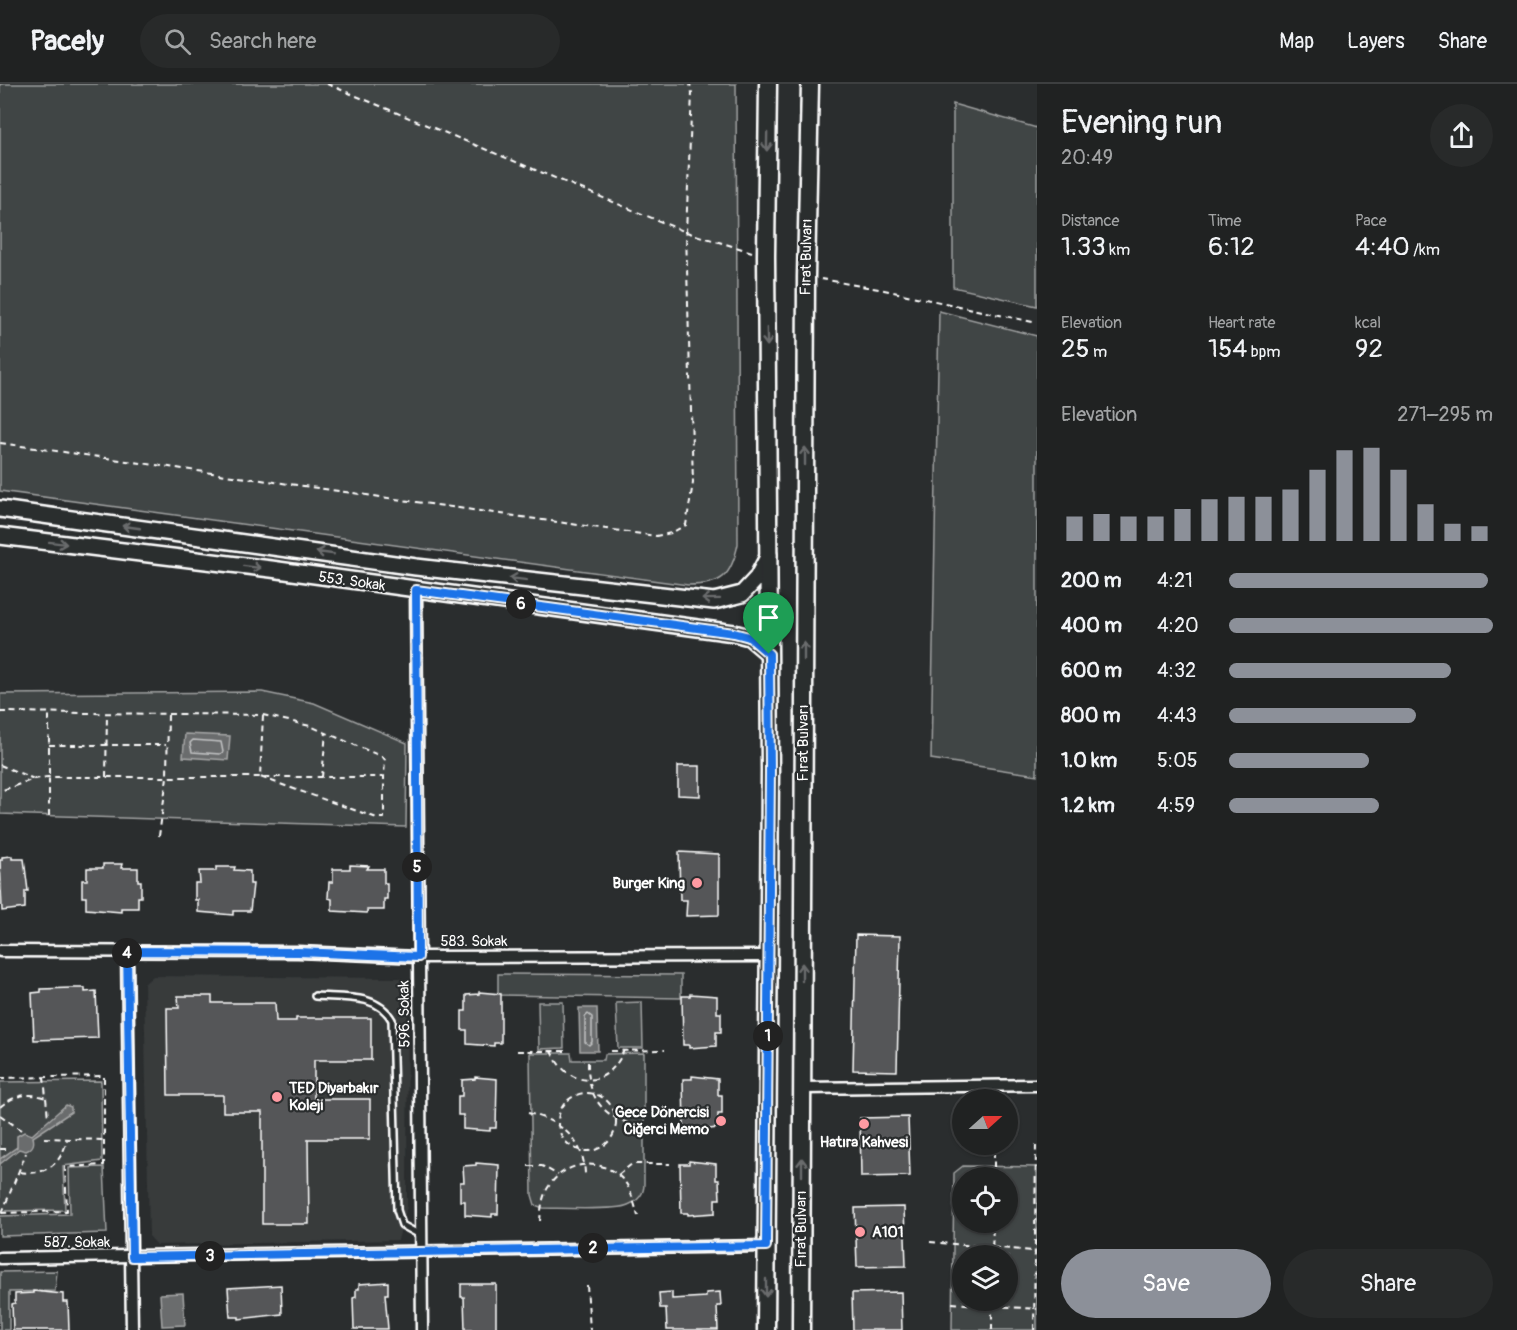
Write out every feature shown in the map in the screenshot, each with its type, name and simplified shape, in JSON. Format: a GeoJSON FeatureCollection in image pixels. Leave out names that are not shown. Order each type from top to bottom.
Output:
{"type":"FeatureCollection","features":[{"type":"Feature","properties":{"kind":"main road"},"geometry":{"type":"LineString","coordinates":[[766,1330],[769,956],[766,256],[768,84]]}},
{"type":"Feature","properties":{"kind":"main road","name":"Fırat Bulvarı"},"geometry":{"type":"LineString","coordinates":[[801,1330],[806,277],[810,84]]}},
{"type":"Feature","properties":{"kind":"main road"},"geometry":{"type":"LineString","coordinates":[[0,509],[416,567],[714,601],[742,594],[757,578],[769,555]]}},
{"type":"Feature","properties":{"kind":"main road","name":"553. Sokak"},"geometry":{"type":"LineString","coordinates":[[0,536],[272,569],[734,633],[749,637],[769,654]]}},
{"type":"Feature","properties":{"kind":"street","name":"596. Sokak"},"geometry":{"type":"LineString","coordinates":[[416,590],[422,1330]]}},
{"type":"Feature","properties":{"kind":"street","name":"583. Sokak"},"geometry":{"type":"LineString","coordinates":[[0,951],[298,952],[418,957],[769,956]]}},
{"type":"Feature","properties":{"kind":"street"},"geometry":{"type":"LineString","coordinates":[[127,951],[132,1330]]}},
{"type":"Feature","properties":{"kind":"street"},"geometry":{"type":"LineString","coordinates":[[802,1088],[1037,1085]]}},
{"type":"Feature","properties":{"kind":"street","name":"587. Sokak"},"geometry":{"type":"LineString","coordinates":[[0,1258],[766,1246]]}},
{"type":"Feature","properties":{"kind":"lane"},"geometry":{"type":"LineString","coordinates":[[315,996],[370,1000],[387,1010],[392,1020],[397,1210],[402,1225],[421,1236]]}},
{"type":"Feature","properties":{"kind":"path"},"geometry":{"type":"LineString","coordinates":[[327,84],[686,232],[766,256]]}},
{"type":"Feature","properties":{"kind":"path"},"geometry":{"type":"LineString","coordinates":[[0,443],[656,536],[671,533],[686,525],[693,483],[686,232],[692,93],[690,84]]}},
{"type":"Feature","properties":{"kind":"path"},"geometry":{"type":"LineString","coordinates":[[806,277],[884,290],[1037,323]]}},
{"type":"Feature","properties":{"kind":"path"},"geometry":{"type":"LineString","coordinates":[[0,712],[263,715],[310,726],[383,757],[385,760],[384,818],[377,818],[260,777]]}},
{"type":"Feature","properties":{"kind":"path"},"geometry":{"type":"LineString","coordinates":[[49,713],[49,816]]}},
{"type":"Feature","properties":{"kind":"path"},"geometry":{"type":"LineString","coordinates":[[105,778],[107,714]]}},
{"type":"Feature","properties":{"kind":"path"},"geometry":{"type":"LineString","coordinates":[[159,836],[167,777],[168,714]]}},
{"type":"Feature","properties":{"kind":"path"},"geometry":{"type":"LineString","coordinates":[[260,777],[263,715]]}},
{"type":"Feature","properties":{"kind":"path"},"geometry":{"type":"LineString","coordinates":[[322,777],[326,732]]}},
{"type":"Feature","properties":{"kind":"path"},"geometry":{"type":"LineString","coordinates":[[49,745],[167,745]]}},
{"type":"Feature","properties":{"kind":"path"},"geometry":{"type":"LineString","coordinates":[[0,765],[34,779]]}},
{"type":"Feature","properties":{"kind":"path"},"geometry":{"type":"LineString","coordinates":[[0,791],[34,779],[48,777],[384,777]]}},
{"type":"Feature","properties":{"kind":"path"},"geometry":{"type":"LineString","coordinates":[[551,1051],[564,1071],[582,1080],[588,1080],[603,1077],[611,1072],[619,1063],[624,1050]]}},
{"type":"Feature","properties":{"kind":"path"},"geometry":{"type":"LineString","coordinates":[[611,1051],[665,1050]]}},
{"type":"Feature","properties":{"kind":"path"},"geometry":{"type":"LineString","coordinates":[[517,1051],[564,1051]]}},
{"type":"Feature","properties":{"kind":"path"},"geometry":{"type":"LineString","coordinates":[[588,1062],[588,1080],[593,1094],[616,1119],[638,1127],[668,1130]]}},
{"type":"Feature","properties":{"kind":"path"},"geometry":{"type":"LineString","coordinates":[[0,1078],[104,1076],[104,1165],[65,1167],[67,1211],[1,1213],[26,1153]]}},
{"type":"Feature","properties":{"kind":"path"},"geometry":{"type":"LineString","coordinates":[[44,1077],[48,1118]]}},
{"type":"Feature","properties":{"kind":"path"},"geometry":{"type":"LineString","coordinates":[[0,1107],[19,1096],[29,1094],[46,1098]]}},
{"type":"Feature","properties":{"kind":"path"},"geometry":{"type":"LineString","coordinates":[[593,1094],[604,1098],[611,1105],[616,1119],[614,1132],[603,1146],[594,1150],[581,1150],[568,1144],[562,1136],[559,1124],[562,1108],[576,1095],[593,1094]]}},
{"type":"Feature","properties":{"kind":"path"},"geometry":{"type":"LineString","coordinates":[[528,1113],[559,1124],[567,1131],[581,1150],[585,1174]]}},
{"type":"Feature","properties":{"kind":"path"},"geometry":{"type":"LineString","coordinates":[[0,1115],[21,1130]]}},
{"type":"Feature","properties":{"kind":"path"},"geometry":{"type":"LineString","coordinates":[[44,1138],[104,1140]]}},
{"type":"Feature","properties":{"kind":"path"},"geometry":{"type":"LineString","coordinates":[[20,1172],[32,1174],[50,1168],[63,1154],[67,1140]]}},
{"type":"Feature","properties":{"kind":"path"},"geometry":{"type":"LineString","coordinates":[[1034,1330],[1036,1141]]}},
{"type":"Feature","properties":{"kind":"path"},"geometry":{"type":"LineString","coordinates":[[0,1149],[9,1149]]}},
{"type":"Feature","properties":{"kind":"path"},"geometry":{"type":"LineString","coordinates":[[540,1221],[545,1194],[558,1175],[568,1168],[585,1164],[601,1166],[618,1175],[627,1185],[638,1216]]}},
{"type":"Feature","properties":{"kind":"path"},"geometry":{"type":"LineString","coordinates":[[618,1175],[632,1164],[670,1164]]}},
{"type":"Feature","properties":{"kind":"path"},"geometry":{"type":"LineString","coordinates":[[528,1166],[542,1166],[558,1175]]}},
{"type":"Feature","properties":{"kind":"path"},"geometry":{"type":"LineString","coordinates":[[930,1242],[961,1245]]}},
{"type":"Feature","properties":{"kind":"path"},"geometry":{"type":"LineString","coordinates":[[1018,1250],[1036,1251]]}},
{"type":"Feature","properties":{"kind":"path"},"geometry":{"type":"LineString","coordinates":[[587,1285],[590,1330]]}},
{"type":"Feature","properties":{"kind":"path"},"geometry":{"type":"LineString","coordinates":[[1018,1307],[1036,1309]]}},
{"type":"Feature","properties":{"kind":"path"},"geometry":{"type":"LineString","coordinates":[[992,1311],[992,1330]]}},
{"type":"Feature","properties":{"kind":"shaded area"},"geometry":{"type":"Polygon","coordinates":[[[0,84],[736,84],[738,544],[728,571],[717,581],[688,585],[0,491],[0,84]]]}},
{"type":"Feature","properties":{"kind":"shaded area"},"geometry":{"type":"Polygon","coordinates":[[[953,104],[1037,128],[1037,306],[953,287],[953,104]]]}},
{"type":"Feature","properties":{"kind":"shaded area"},"geometry":{"type":"Polygon","coordinates":[[[939,311],[1037,336],[1037,775],[931,759],[939,311]]]}},
{"type":"Feature","properties":{"kind":"shaded area"},"geometry":{"type":"Polygon","coordinates":[[[262,692],[314,703],[407,743],[406,827],[0,814],[0,694],[262,692]]]}},
{"type":"Feature","properties":{"kind":"shaded area"},"geometry":{"type":"Polygon","coordinates":[[[498,974],[681,975],[681,998],[498,995],[498,974]]]}},
{"type":"Feature","properties":{"kind":"shaded area","name":"TED Diyarbakır Koleji"},"geometry":{"type":"Polygon","coordinates":[[[153,976],[400,978],[408,986],[407,1207],[398,1240],[157,1245],[149,1236],[144,984],[153,976]]]}},
{"type":"Feature","properties":{"kind":"shaded area"},"geometry":{"type":"Polygon","coordinates":[[[538,1002],[563,1002],[564,1048],[539,1049],[538,1002]]]}},
{"type":"Feature","properties":{"kind":"shaded area"},"geometry":{"type":"Polygon","coordinates":[[[642,1002],[643,1048],[618,1048],[616,1003],[642,1002]]]}},
{"type":"Feature","properties":{"kind":"shaded area"},"geometry":{"type":"Polygon","coordinates":[[[530,1053],[571,1053],[572,1060],[604,1060],[605,1054],[644,1053],[644,1188],[640,1197],[635,1201],[622,1207],[600,1209],[543,1208],[535,1205],[532,1195],[530,1053]]]}},
{"type":"Feature","properties":{"kind":"shaded area"},"geometry":{"type":"Polygon","coordinates":[[[101,1081],[102,1161],[63,1166],[65,1210],[0,1211],[0,1082],[101,1081]]]}},
{"type":"Feature","properties":{"kind":"shaded area"},"geometry":{"type":"Polygon","coordinates":[[[963,1166],[1037,1167],[1037,1330],[952,1330],[952,1311],[1018,1311],[1018,1245],[953,1245],[953,1233],[1018,1233],[1018,1167],[962,1167],[963,1166]]]}},
{"type":"Feature","properties":{"kind":"shaded area"},"geometry":{"type":"Polygon","coordinates":[[[104,1167],[107,1233],[0,1236],[0,1216],[70,1214],[69,1168],[104,1167]]]}},
{"type":"Feature","properties":{"kind":"shaded area"},"geometry":{"type":"Polygon","coordinates":[[[57,1271],[55,1291],[9,1292],[9,1330],[0,1330],[0,1272],[57,1271]]]}},
{"type":"Feature","properties":{"kind":"water"},"geometry":{"type":"Polygon","coordinates":[[[185,734],[230,736],[228,760],[183,757],[185,734]]]}},
{"type":"Feature","properties":{"kind":"water"},"geometry":{"type":"Polygon","coordinates":[[[579,1008],[597,1008],[598,1051],[580,1051],[579,1008]]]}},
{"type":"Feature","properties":{"kind":"water"},"geometry":{"type":"Polygon","coordinates":[[[66,1105],[71,1107],[71,1112],[33,1137],[34,1144],[30,1149],[26,1151],[19,1149],[0,1164],[0,1159],[17,1147],[17,1136],[24,1132],[32,1135],[66,1105]]]}},
{"type":"Feature","properties":{"kind":"water"},"geometry":{"type":"Polygon","coordinates":[[[183,1293],[185,1325],[162,1326],[160,1294],[183,1293]]]}},
{"type":"Feature","properties":{"kind":"building"},"geometry":{"type":"Polygon","coordinates":[[[678,766],[700,766],[700,796],[678,795],[678,766]]]}},
{"type":"Feature","properties":{"kind":"building"},"geometry":{"type":"Polygon","coordinates":[[[679,852],[719,854],[719,915],[686,916],[687,900],[680,900],[679,852]]]}},
{"type":"Feature","properties":{"kind":"building"},"geometry":{"type":"Polygon","coordinates":[[[12,856],[12,859],[24,859],[28,891],[25,891],[25,908],[2,911],[0,860],[2,857],[12,856]]]}},
{"type":"Feature","properties":{"kind":"building"},"geometry":{"type":"Polygon","coordinates":[[[103,864],[122,864],[121,868],[138,868],[141,897],[138,897],[138,908],[121,908],[121,912],[86,909],[86,897],[82,897],[82,880],[87,880],[87,868],[103,868],[103,864]]]}},
{"type":"Feature","properties":{"kind":"building"},"geometry":{"type":"Polygon","coordinates":[[[350,865],[369,866],[367,869],[384,869],[387,899],[384,899],[384,910],[367,910],[367,913],[332,911],[332,899],[328,898],[329,882],[333,882],[333,869],[350,869],[350,865]]]}},
{"type":"Feature","properties":{"kind":"building"},"geometry":{"type":"Polygon","coordinates":[[[216,867],[235,867],[234,870],[250,871],[250,884],[253,884],[250,911],[233,911],[233,915],[198,912],[195,883],[200,883],[199,871],[216,871],[216,867]]]}},
{"type":"Feature","properties":{"kind":"building"},"geometry":{"type":"Polygon","coordinates":[[[856,935],[900,936],[897,1071],[853,1070],[856,935]]]}},
{"type":"Feature","properties":{"kind":"building"},"geometry":{"type":"Polygon","coordinates":[[[85,988],[85,992],[96,991],[98,1038],[34,1040],[32,993],[41,992],[41,989],[85,988]]]}},
{"type":"Feature","properties":{"kind":"building"},"geometry":{"type":"Polygon","coordinates":[[[479,992],[501,994],[501,1043],[494,1043],[494,1046],[467,1044],[467,1030],[462,1030],[462,1011],[466,1011],[466,995],[479,994],[479,992]]]}},
{"type":"Feature","properties":{"kind":"building"},"geometry":{"type":"Polygon","coordinates":[[[690,994],[717,996],[717,1013],[721,1013],[721,1032],[716,1032],[716,1046],[689,1048],[689,1045],[683,1045],[682,996],[690,996],[690,994]]]}},
{"type":"Feature","properties":{"kind":"building"},"geometry":{"type":"Polygon","coordinates":[[[178,996],[212,996],[212,1003],[275,1003],[276,1021],[296,1021],[296,1018],[371,1018],[371,1060],[314,1060],[314,1099],[370,1099],[370,1139],[308,1139],[309,1224],[262,1224],[262,1112],[223,1112],[223,1095],[168,1095],[167,1008],[179,1008],[178,996]]]}},
{"type":"Feature","properties":{"kind":"building"},"geometry":{"type":"Polygon","coordinates":[[[692,1076],[718,1079],[718,1095],[722,1095],[722,1114],[718,1114],[718,1128],[691,1131],[691,1128],[684,1128],[683,1079],[692,1079],[692,1076]]]}},
{"type":"Feature","properties":{"kind":"building"},"geometry":{"type":"Polygon","coordinates":[[[475,1077],[497,1079],[496,1128],[490,1128],[490,1131],[463,1129],[463,1115],[458,1115],[458,1096],[462,1096],[462,1080],[475,1079],[475,1077]]]}},
{"type":"Feature","properties":{"kind":"building"},"geometry":{"type":"Polygon","coordinates":[[[908,1117],[910,1176],[861,1177],[860,1118],[908,1117]]]}},
{"type":"Feature","properties":{"kind":"building"},"geometry":{"type":"Polygon","coordinates":[[[689,1161],[716,1164],[716,1180],[719,1180],[720,1199],[715,1199],[715,1213],[688,1215],[688,1213],[681,1213],[680,1164],[689,1164],[689,1161]]]}},
{"type":"Feature","properties":{"kind":"building"},"geometry":{"type":"Polygon","coordinates":[[[476,1163],[499,1165],[498,1214],[492,1214],[492,1217],[465,1215],[465,1201],[460,1201],[460,1182],[464,1182],[463,1166],[476,1165],[476,1163]]]}},
{"type":"Feature","properties":{"kind":"building"},"geometry":{"type":"Polygon","coordinates":[[[904,1207],[906,1266],[857,1267],[855,1208],[904,1207]]]}},
{"type":"Feature","properties":{"kind":"building"},"geometry":{"type":"Polygon","coordinates":[[[388,1282],[388,1294],[385,1294],[388,1329],[354,1329],[353,1298],[356,1297],[359,1284],[388,1282]]]}},
{"type":"Feature","properties":{"kind":"building"},"geometry":{"type":"Polygon","coordinates":[[[461,1284],[496,1284],[496,1330],[465,1330],[464,1297],[461,1297],[461,1284]]]}},
{"type":"Feature","properties":{"kind":"building"},"geometry":{"type":"Polygon","coordinates":[[[281,1285],[282,1314],[239,1319],[239,1317],[230,1317],[228,1288],[281,1285]]]}},
{"type":"Feature","properties":{"kind":"building"},"geometry":{"type":"Polygon","coordinates":[[[33,1291],[63,1294],[63,1302],[68,1302],[69,1330],[13,1330],[12,1304],[15,1303],[15,1294],[33,1293],[33,1291]]]}},
{"type":"Feature","properties":{"kind":"building"},"geometry":{"type":"Polygon","coordinates":[[[672,1292],[672,1299],[706,1297],[706,1293],[720,1292],[721,1306],[717,1306],[718,1330],[667,1330],[666,1308],[660,1308],[659,1293],[672,1292]]]}},
{"type":"Feature","properties":{"kind":"building"},"geometry":{"type":"Polygon","coordinates":[[[901,1292],[902,1330],[853,1330],[852,1293],[901,1292]]]}},
{"type":"Feature","properties":{"kind":"place","name":"Burger King"},"geometry":{"type":"Point","coordinates":[697,883]}},
{"type":"Feature","properties":{"kind":"place","name":"TED Diyarbakır Koleji"},"geometry":{"type":"Point","coordinates":[277,1097]}},
{"type":"Feature","properties":{"kind":"place","name":"Gece Dönercisi Ciğerci Memo"},"geometry":{"type":"Point","coordinates":[721,1121]}},
{"type":"Feature","properties":{"kind":"place","name":"Hatıra Kahvesi"},"geometry":{"type":"Point","coordinates":[864,1124]}},
{"type":"Feature","properties":{"kind":"place","name":"A101"},"geometry":{"type":"Point","coordinates":[860,1232]}},
{"type":"Feature","properties":{"kind":"route"},"geometry":{"type":"LineString","coordinates":[[416,590],[734,633],[749,637],[769,654],[766,1246],[132,1257],[127,951],[298,952],[418,957],[416,590]]}}]}
